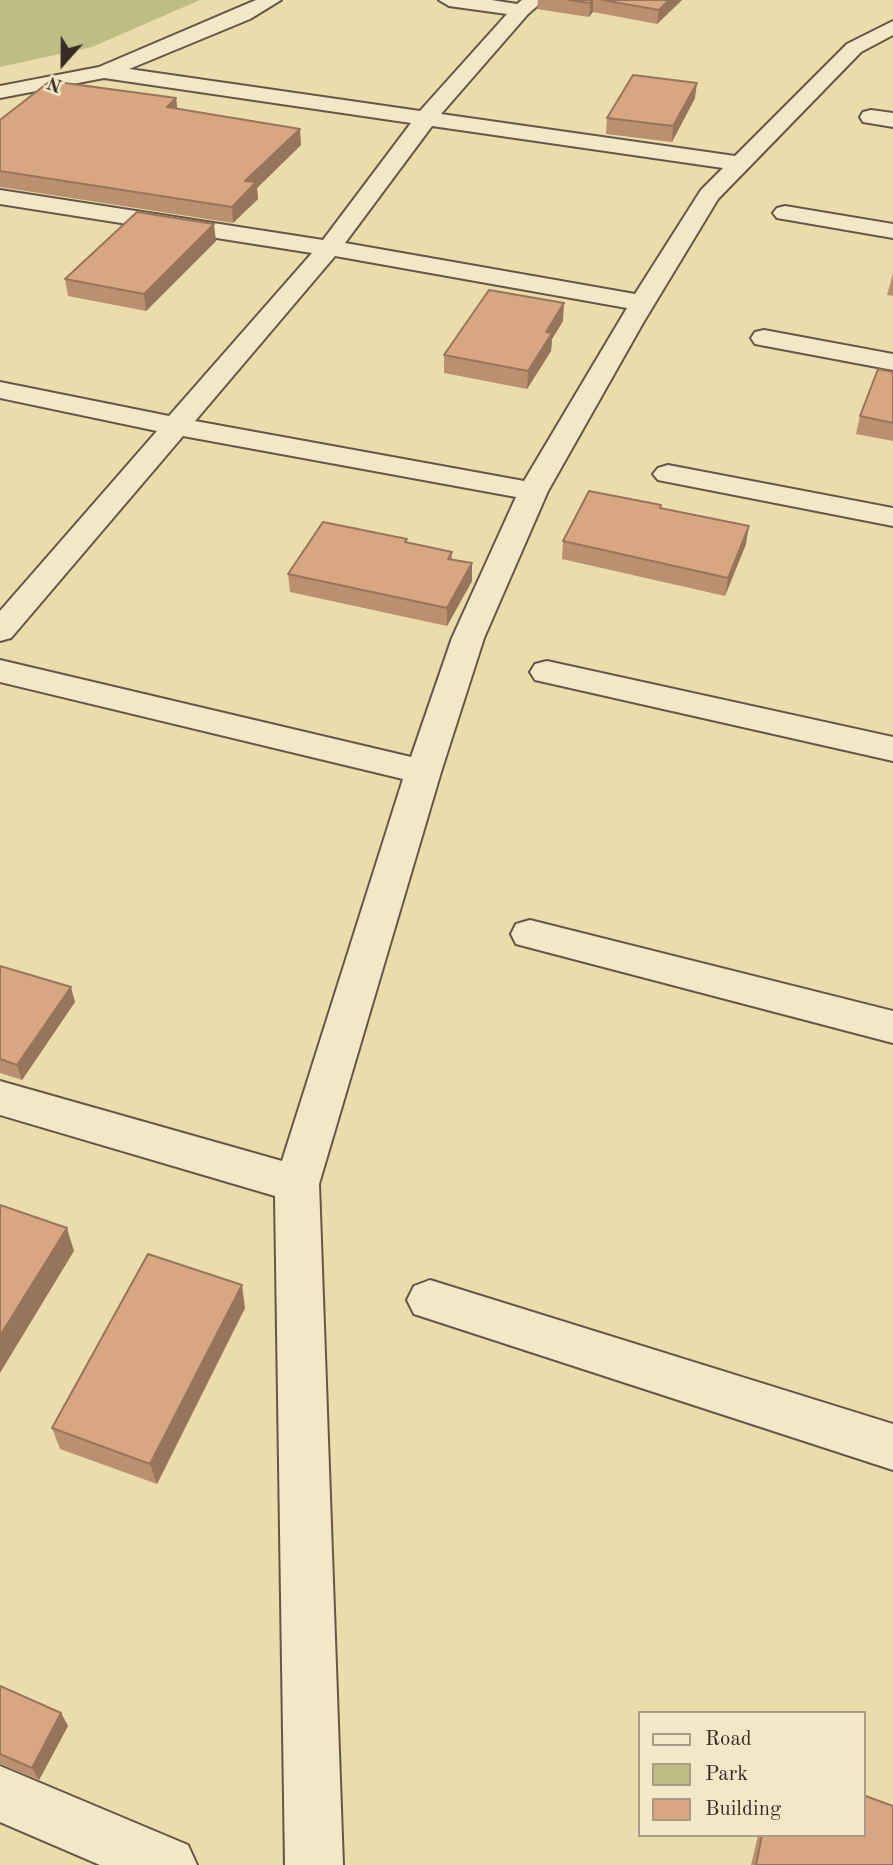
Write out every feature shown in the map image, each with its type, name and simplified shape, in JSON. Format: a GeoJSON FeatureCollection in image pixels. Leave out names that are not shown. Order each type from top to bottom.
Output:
{"type":"FeatureCollection","features":[{"type":"Feature","properties":{"kind":"street"},"geometry":{"type":"LineString","coordinates":[[0,92],[104,72],[243,15],[271,0]]}},
{"type":"Feature","properties":{"kind":"street"},"geometry":{"type":"LineString","coordinates":[[449,0],[527,5]]}},
{"type":"Feature","properties":{"kind":"street"},"geometry":{"type":"LineString","coordinates":[[0,631],[329,248],[427,117],[527,5]]}},
{"type":"Feature","properties":{"kind":"street"},"geometry":{"type":"LineString","coordinates":[[314,1865],[297,1184],[423,772],[468,638],[533,491],[709,195],[854,48],[893,27]]}},
{"type":"Feature","properties":{"kind":"street"},"geometry":{"type":"LineString","coordinates":[[104,72],[742,164]]}},
{"type":"Feature","properties":{"kind":"street"},"geometry":{"type":"LineString","coordinates":[[871,117],[893,120]]}},
{"type":"Feature","properties":{"kind":"street"},"geometry":{"type":"LineString","coordinates":[[0,197],[329,248],[643,303]]}},
{"type":"Feature","properties":{"kind":"street"},"geometry":{"type":"LineString","coordinates":[[785,213],[893,231]]}},
{"type":"Feature","properties":{"kind":"street"},"geometry":{"type":"LineString","coordinates":[[764,338],[893,362]]}},
{"type":"Feature","properties":{"kind":"street"},"geometry":{"type":"LineString","coordinates":[[0,390],[176,426],[533,491]]}},
{"type":"Feature","properties":{"kind":"street"},"geometry":{"type":"LineString","coordinates":[[668,474],[893,517]]}},
{"type":"Feature","properties":{"kind":"street"},"geometry":{"type":"LineString","coordinates":[[0,671],[423,772]]}},
{"type":"Feature","properties":{"kind":"street"},"geometry":{"type":"LineString","coordinates":[[547,672],[893,749]]}},
{"type":"Feature","properties":{"kind":"street"},"geometry":{"type":"LineString","coordinates":[[530,934],[893,1027]]}},
{"type":"Feature","properties":{"kind":"street"},"geometry":{"type":"LineString","coordinates":[[0,1098],[297,1184]]}},
{"type":"Feature","properties":{"kind":"street"},"geometry":{"type":"LineString","coordinates":[[430,1300],[893,1447]]}},
{"type":"Feature","properties":{"kind":"street"},"geometry":{"type":"LineString","coordinates":[[0,1794],[169,1865]]}},
{"type":"Feature","properties":{"kind":"green space"},"geometry":{"type":"Polygon","coordinates":[[[0,0],[200,0],[92,47],[0,67],[0,0]]]}},
{"type":"Feature","properties":{"kind":"building"},"geometry":{"type":"Polygon","coordinates":[[[569,0],[592,0],[590,3],[569,0]]]}},
{"type":"Feature","properties":{"kind":"building"},"geometry":{"type":"Polygon","coordinates":[[[602,0],[669,0],[659,10],[602,0]]]}},
{"type":"Feature","properties":{"kind":"building"},"geometry":{"type":"Polygon","coordinates":[[[633,75],[697,83],[673,126],[607,118],[633,75]]]}},
{"type":"Feature","properties":{"kind":"building"},"geometry":{"type":"Polygon","coordinates":[[[50,81],[176,98],[167,107],[300,129],[245,181],[256,182],[232,207],[0,171],[0,120],[50,81]]]}},
{"type":"Feature","properties":{"kind":"building"},"geometry":{"type":"Polygon","coordinates":[[[137,212],[214,224],[144,294],[65,279],[137,212]]]}},
{"type":"Feature","properties":{"kind":"building"},"geometry":{"type":"Polygon","coordinates":[[[489,290],[564,303],[546,332],[552,333],[528,371],[444,355],[489,290]]]}},
{"type":"Feature","properties":{"kind":"building"},"geometry":{"type":"Polygon","coordinates":[[[878,369],[893,372],[893,423],[860,416],[878,369]]]}},
{"type":"Feature","properties":{"kind":"building"},"geometry":{"type":"Polygon","coordinates":[[[589,491],[749,526],[728,578],[563,541],[589,491]]]}},
{"type":"Feature","properties":{"kind":"building"},"geometry":{"type":"Polygon","coordinates":[[[323,522],[407,539],[405,542],[452,552],[448,559],[472,563],[447,608],[288,574],[323,522]]]}},
{"type":"Feature","properties":{"kind":"building"},"geometry":{"type":"Polygon","coordinates":[[[0,966],[71,987],[17,1065],[0,1059],[0,966]]]}},
{"type":"Feature","properties":{"kind":"building"},"geometry":{"type":"Polygon","coordinates":[[[0,1205],[67,1228],[0,1336],[0,1205]]]}},
{"type":"Feature","properties":{"kind":"building"},"geometry":{"type":"Polygon","coordinates":[[[148,1254],[242,1285],[150,1464],[52,1428],[148,1254]]]}},
{"type":"Feature","properties":{"kind":"building"},"geometry":{"type":"Polygon","coordinates":[[[0,1686],[61,1713],[32,1768],[0,1754],[0,1686]]]}},
{"type":"Feature","properties":{"kind":"building"},"geometry":{"type":"Polygon","coordinates":[[[865,1796],[893,1806],[893,1865],[756,1865],[762,1837],[865,1837],[865,1796]]]}}]}
